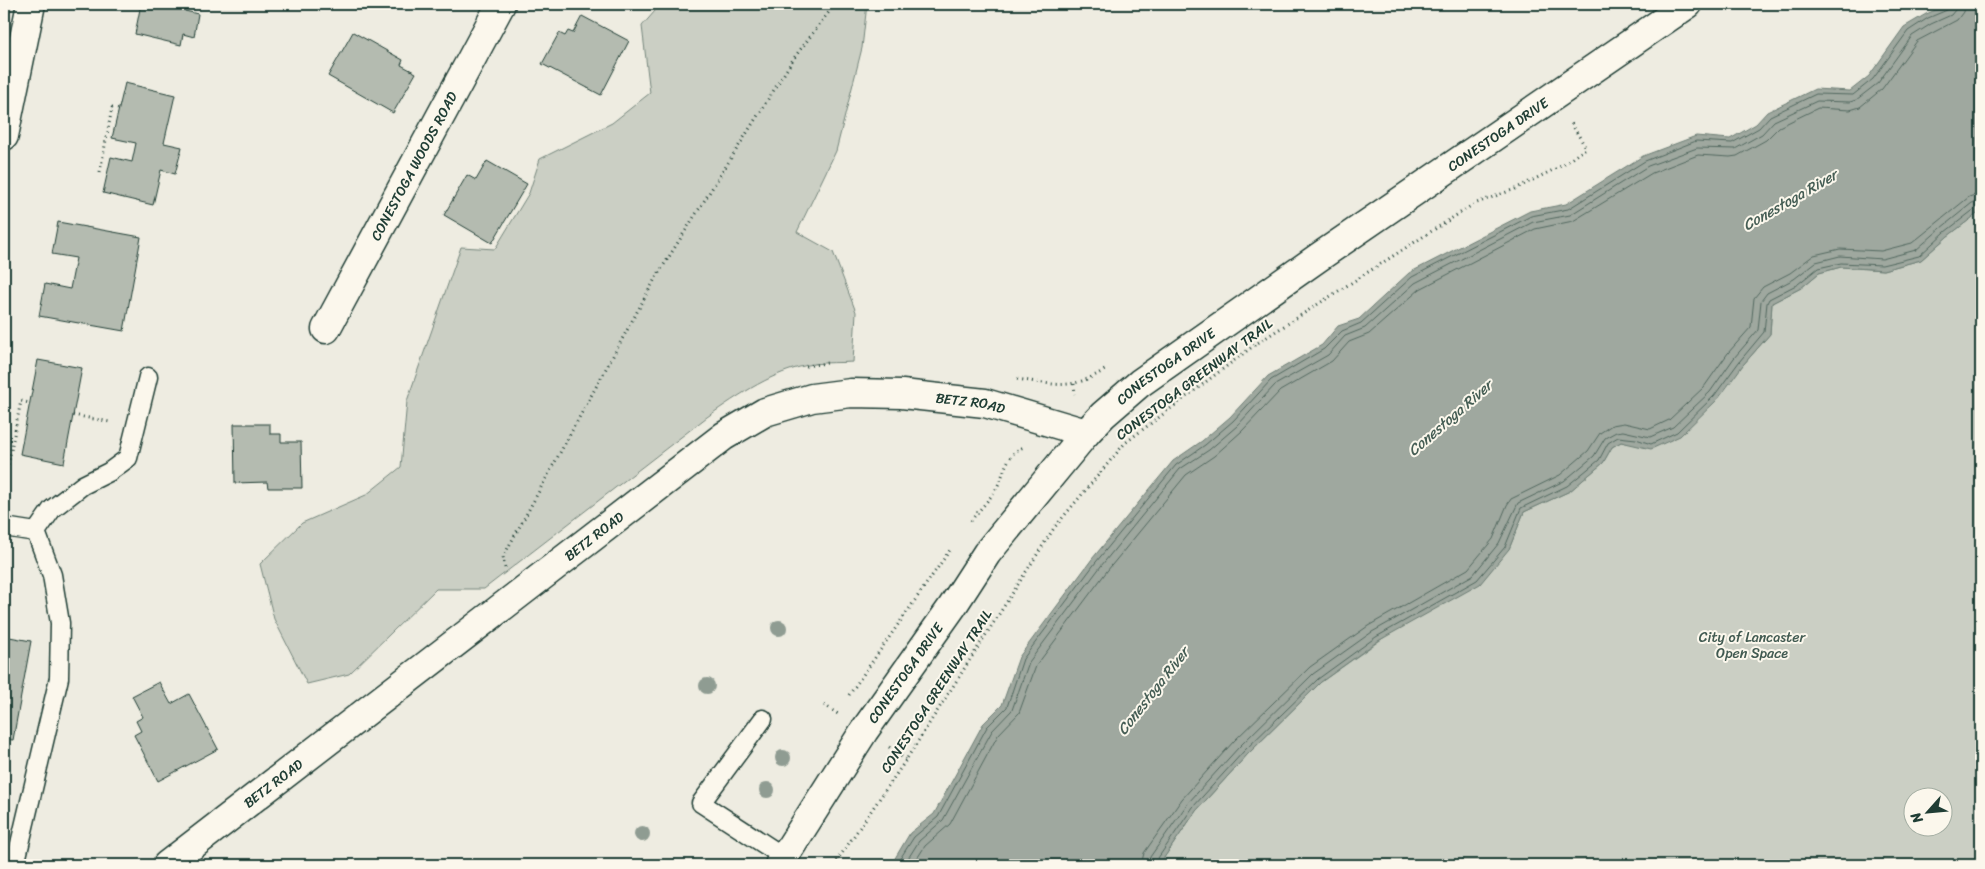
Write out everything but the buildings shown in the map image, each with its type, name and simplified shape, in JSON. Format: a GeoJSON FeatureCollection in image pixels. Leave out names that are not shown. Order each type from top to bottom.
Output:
{"type":"FeatureCollection","features":[{"type":"Feature","properties":{"kind":"street"},"geometry":{"type":"LineString","coordinates":[[4,136],[31,4]]}},
{"type":"Feature","properties":{"kind":"street","name":"CONESTOGA DRIVE"},"geometry":{"type":"LineString","coordinates":[[782,861],[864,731],[952,607],[987,553],[1102,415],[1140,384],[1376,218],[1688,4]]}},
{"type":"Feature","properties":{"kind":"street","name":"CONESTOGA WOODS ROAD"},"geometry":{"type":"LineString","coordinates":[[326,329],[498,5]]}},
{"type":"Feature","properties":{"kind":"street","name":"BETZ ROAD"},"geometry":{"type":"LineString","coordinates":[[167,865],[724,436],[765,412],[812,398],[851,393],[902,394],[985,403],[1086,433]]}},
{"type":"Feature","properties":{"kind":"lane"},"geometry":{"type":"LineString","coordinates":[[36,532],[52,509],[83,485],[109,472],[128,458],[148,377]]}},
{"type":"Feature","properties":{"kind":"lane"},"geometry":{"type":"LineString","coordinates":[[4,527],[36,532]]}},
{"type":"Feature","properties":{"kind":"lane"},"geometry":{"type":"LineString","coordinates":[[15,865],[59,678],[59,613],[52,575],[36,532]]}},
{"type":"Feature","properties":{"kind":"lane"},"geometry":{"type":"LineString","coordinates":[[763,719],[701,803],[782,861]]}},
{"type":"Feature","properties":{"kind":"path"},"geometry":{"type":"LineString","coordinates":[[513,566],[505,572],[503,557],[655,279],[794,58],[835,4]]}},
{"type":"Feature","properties":{"kind":"path"},"geometry":{"type":"LineString","coordinates":[[100,172],[112,108],[119,108]]}},
{"type":"Feature","properties":{"kind":"path","name":"CONESTOGA GREENWAY TRAIL"},"geometry":{"type":"LineString","coordinates":[[834,865],[906,760],[1054,528],[1125,443],[1256,344],[1474,204],[1515,189],[1563,165],[1586,148]]}},
{"type":"Feature","properties":{"kind":"path"},"geometry":{"type":"LineString","coordinates":[[805,366],[834,363]]}},
{"type":"Feature","properties":{"kind":"path"},"geometry":{"type":"LineString","coordinates":[[1009,377],[1053,386],[1074,384],[1090,378],[1111,366]]}},
{"type":"Feature","properties":{"kind":"path"},"geometry":{"type":"LineString","coordinates":[[1074,384],[1075,394]]}},
{"type":"Feature","properties":{"kind":"path"},"geometry":{"type":"LineString","coordinates":[[4,484],[21,401],[29,403]]}},
{"type":"Feature","properties":{"kind":"path"},"geometry":{"type":"LineString","coordinates":[[73,415],[136,426]]}},
{"type":"Feature","properties":{"kind":"path"},"geometry":{"type":"LineString","coordinates":[[967,526],[996,489],[1009,458],[1018,449]]}},
{"type":"Feature","properties":{"kind":"path"},"geometry":{"type":"LineString","coordinates":[[848,697],[951,548]]}},
{"type":"Feature","properties":{"kind":"path"},"geometry":{"type":"LineString","coordinates":[[824,705],[845,718]]}},
{"type":"Feature","properties":{"kind":"path"},"geometry":{"type":"LineString","coordinates":[[837,713],[842,705]]}},
{"type":"Feature","properties":{"kind":"path"},"geometry":{"type":"LineString","coordinates":[[889,747],[906,760]]}},
{"type":"Feature","properties":{"kind":"green space"},"geometry":{"type":"Polygon","coordinates":[[[661,4],[867,4],[862,48],[836,151],[797,232],[833,252],[856,312],[853,362],[819,363],[799,367],[771,378],[744,392],[707,417],[484,589],[436,589],[349,674],[307,684],[274,619],[260,564],[302,523],[366,495],[401,467],[407,401],[461,247],[495,249],[529,193],[540,159],[612,123],[650,93],[642,26],[661,4]]]}},
{"type":"Feature","properties":{"kind":"green space","name":"City of Lancaster Open Space"},"geometry":{"type":"Polygon","coordinates":[[[1981,211],[1981,865],[1159,865],[1196,811],[1247,755],[1321,682],[1509,549],[1524,512],[1570,491],[1603,463],[1612,447],[1621,442],[1636,444],[1743,365],[1770,334],[1772,303],[1801,288],[1819,273],[1841,267],[1883,270],[1921,260],[1948,236],[1981,211]]]}},
{"type":"Feature","properties":{"kind":"water","name":"Conestoga River"},"geometry":{"type":"Polygon","coordinates":[[[1950,4],[1981,4],[1981,211],[1948,236],[1921,260],[1883,270],[1841,267],[1819,273],[1801,288],[1772,303],[1770,334],[1743,365],[1718,399],[1680,436],[1651,449],[1621,442],[1612,447],[1603,463],[1570,491],[1524,512],[1509,549],[1480,584],[1378,641],[1321,682],[1247,755],[1196,811],[1159,865],[891,865],[910,833],[934,814],[983,724],[1002,705],[1019,657],[1092,559],[1173,461],[1202,441],[1230,417],[1268,376],[1322,345],[1338,326],[1359,319],[1409,273],[1530,211],[1566,204],[1643,156],[1696,136],[1730,139],[1756,124],[1767,112],[1815,89],[1850,91],[1869,76],[1904,27],[1926,14],[1950,4]]]}}]}
